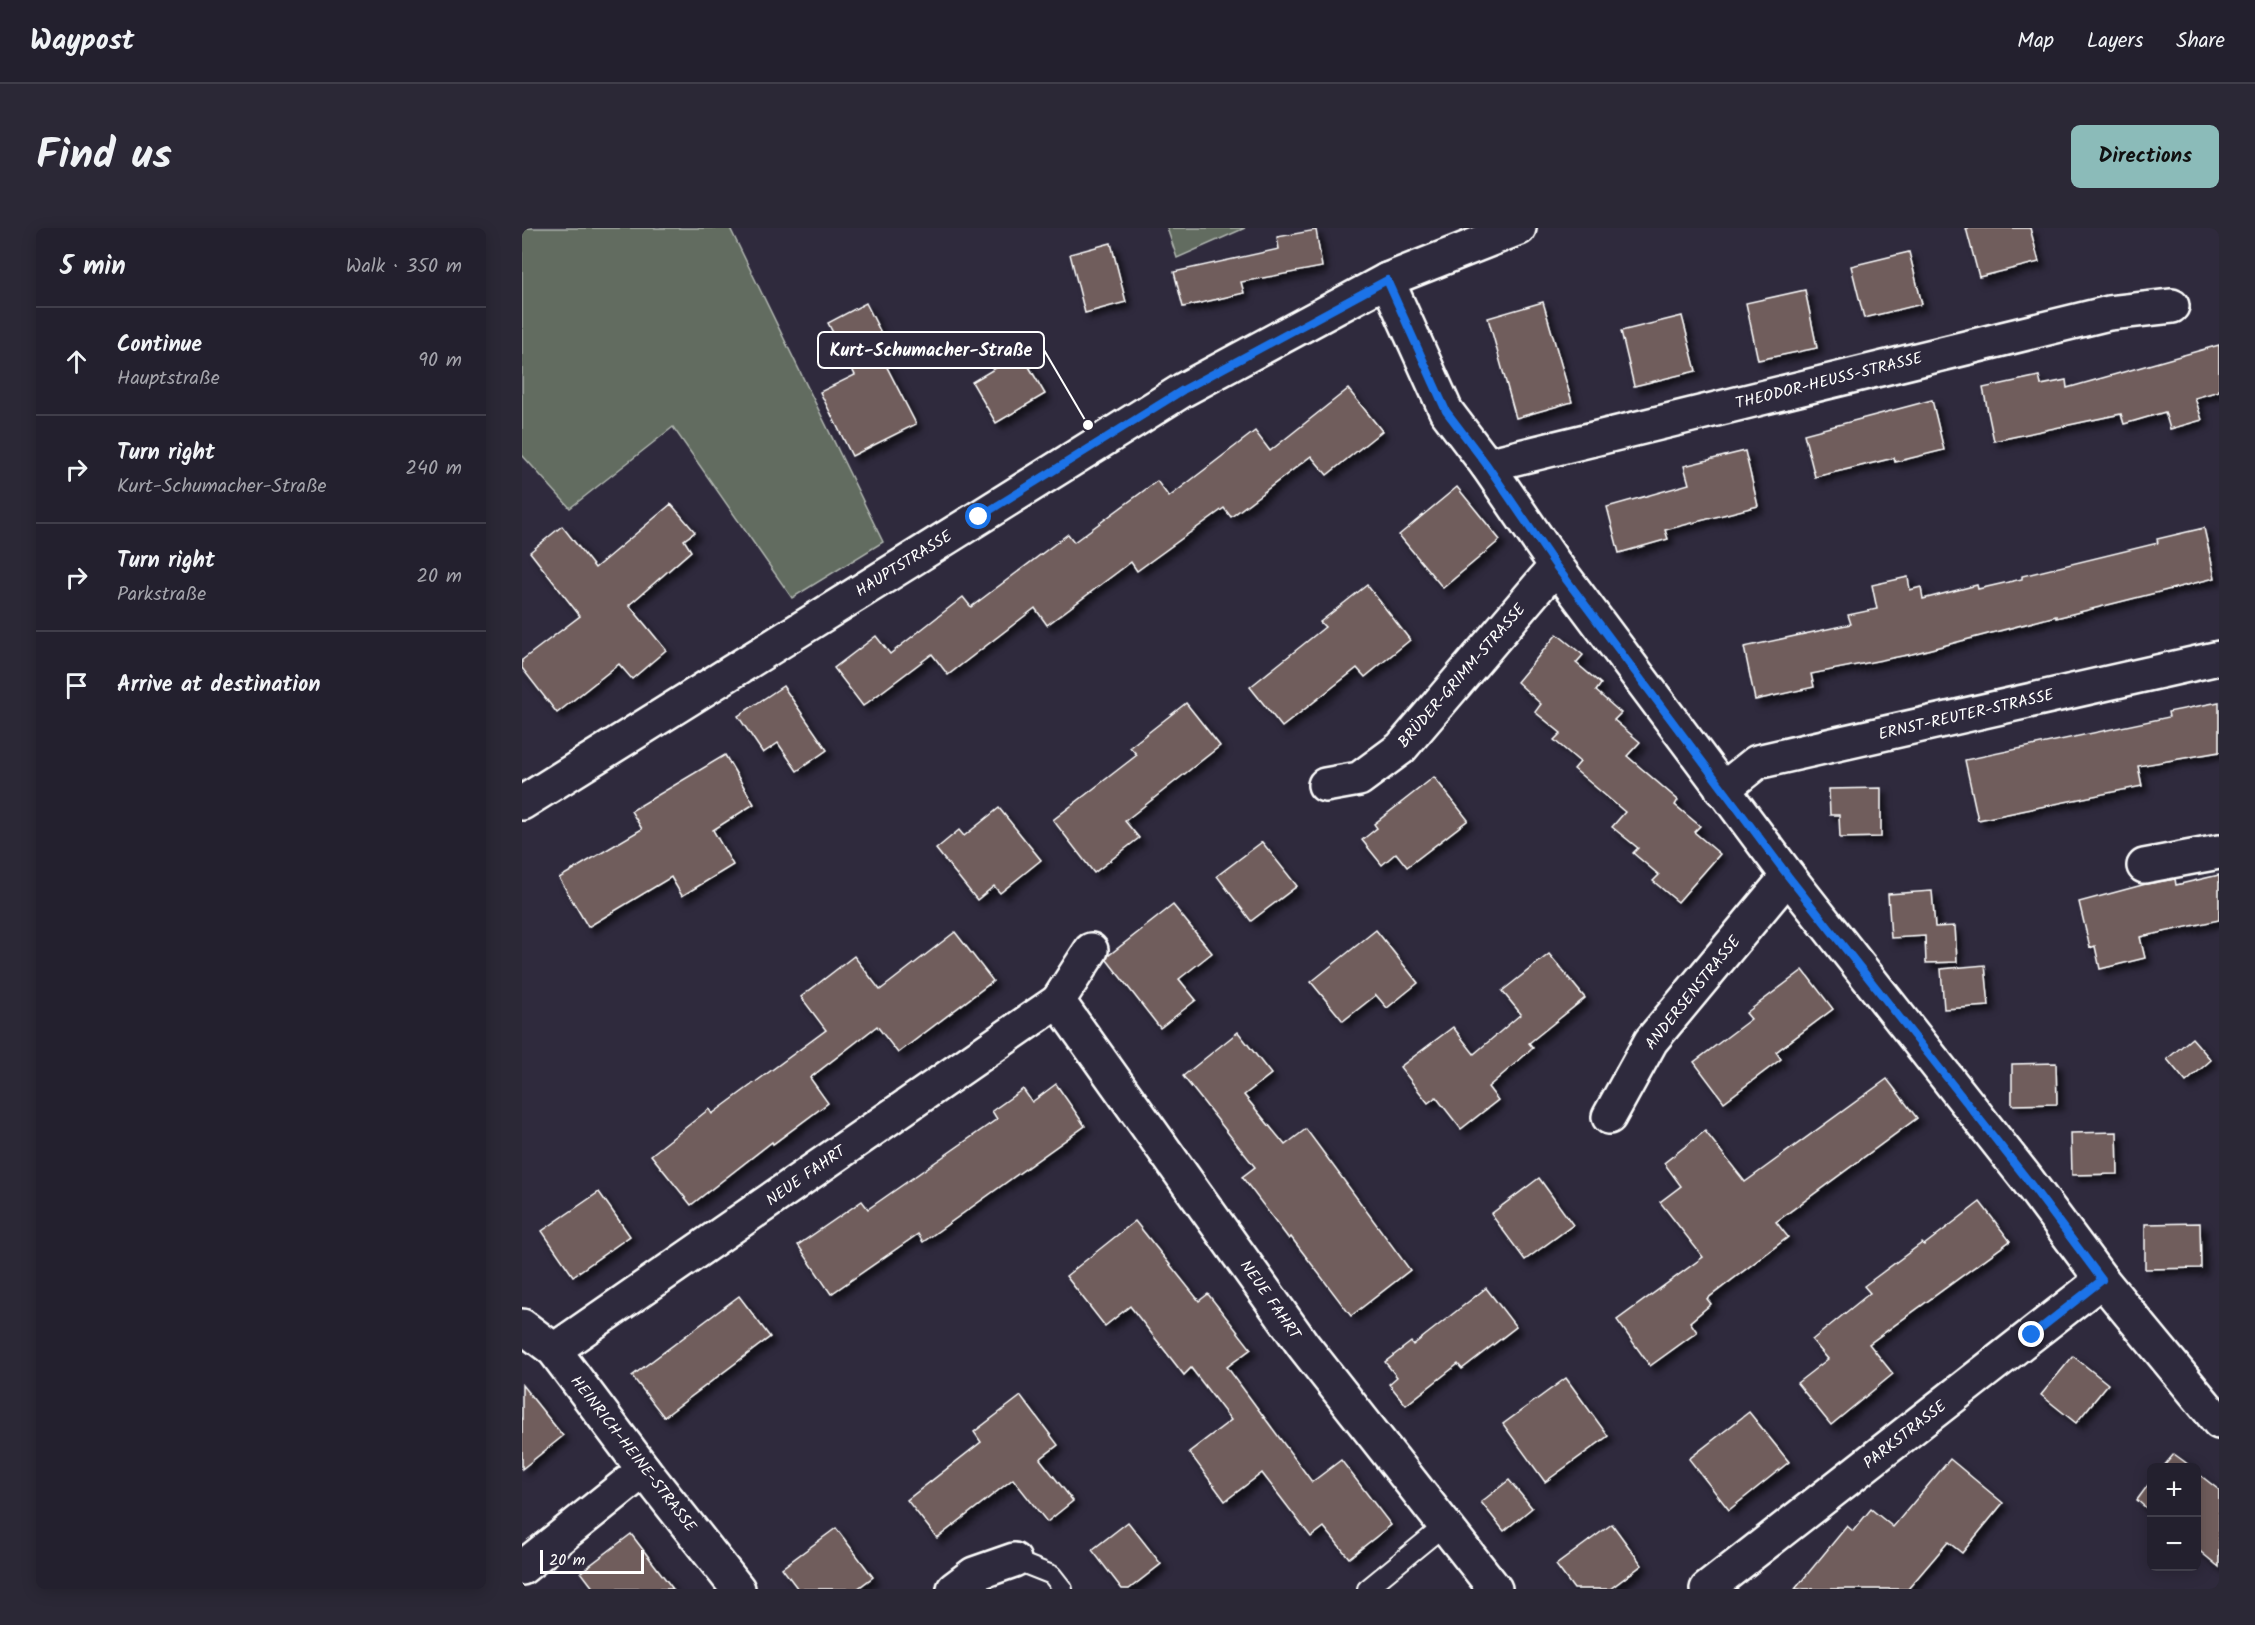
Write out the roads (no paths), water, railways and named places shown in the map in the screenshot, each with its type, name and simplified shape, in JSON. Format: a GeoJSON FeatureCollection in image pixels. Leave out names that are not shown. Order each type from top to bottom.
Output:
{"type":"FeatureCollection","features":[{"type":"Feature","properties":{"kind":"street","name":"HAUPTSTRASSE"},"geometry":{"type":"LineString","coordinates":[[522,803],[1183,390],[1387,280],[1519,228]]}},
{"type":"Feature","properties":{"kind":"street"},"geometry":{"type":"LineString","coordinates":[[1387,280],[1446,411],[1487,465],[1556,566],[1788,876],[2026,1178],[2102,1280],[2219,1422]]}},
{"type":"Feature","properties":{"kind":"street","name":"THEODOR-HEUSS-STRASSE"},"geometry":{"type":"LineString","coordinates":[[1487,465],[2109,313],[2172,306]]}},
{"type":"Feature","properties":{"kind":"street","name":"BRÜDER-GRIMM-STRASSE"},"geometry":{"type":"LineString","coordinates":[[1325,785],[1359,779],[1401,748],[1556,566]]}},
{"type":"Feature","properties":{"kind":"street","name":"ERNST-REUTER-STRASSE"},"geometry":{"type":"LineString","coordinates":[[1722,790],[1757,762],[2219,658]]}},
{"type":"Feature","properties":{"kind":"street"},"geometry":{"type":"LineString","coordinates":[[2144,866],[2219,852]]}},
{"type":"Feature","properties":{"kind":"street","name":"ANDERSENSTRASSE"},"geometry":{"type":"LineString","coordinates":[[1609,1117],[1651,1041],[1788,876]]}},
{"type":"Feature","properties":{"kind":"street","name":"NEUE FAHRT"},"geometry":{"type":"LineString","coordinates":[[554,1350],[1058,1001],[1091,950]]}},
{"type":"Feature","properties":{"kind":"street","name":"NEUE FAHRT"},"geometry":{"type":"LineString","coordinates":[[1058,1001],[1303,1345],[1495,1589]]}},
{"type":"Feature","properties":{"kind":"street","name":"PARKSTRASSE"},"geometry":{"type":"LineString","coordinates":[[1707,1589],[2102,1280]]}},
{"type":"Feature","properties":{"kind":"street","name":"HEINRICH-HEINE-STRASSE"},"geometry":{"type":"LineString","coordinates":[[522,1326],[554,1350],[644,1470],[738,1589]]}},
{"type":"Feature","properties":{"kind":"street"},"geometry":{"type":"LineString","coordinates":[[522,1568],[644,1470]]}},
{"type":"Feature","properties":{"kind":"street"},"geometry":{"type":"LineString","coordinates":[[954,1589],[974,1574],[1014,1560]]}},
{"type":"Feature","properties":{"kind":"lane"},"geometry":{"type":"LineString","coordinates":[[1367,1589],[1445,1525]]}},
{"type":"Feature","properties":{"kind":"lane"},"geometry":{"type":"LineString","coordinates":[[1014,1560],[1052,1575],[1063,1589]]}},
{"type":"Feature","properties":{"kind":"place","name":"Kurt-Schumacher-Straße"},"geometry":{"type":"Point","coordinates":[1088,425]}}]}
